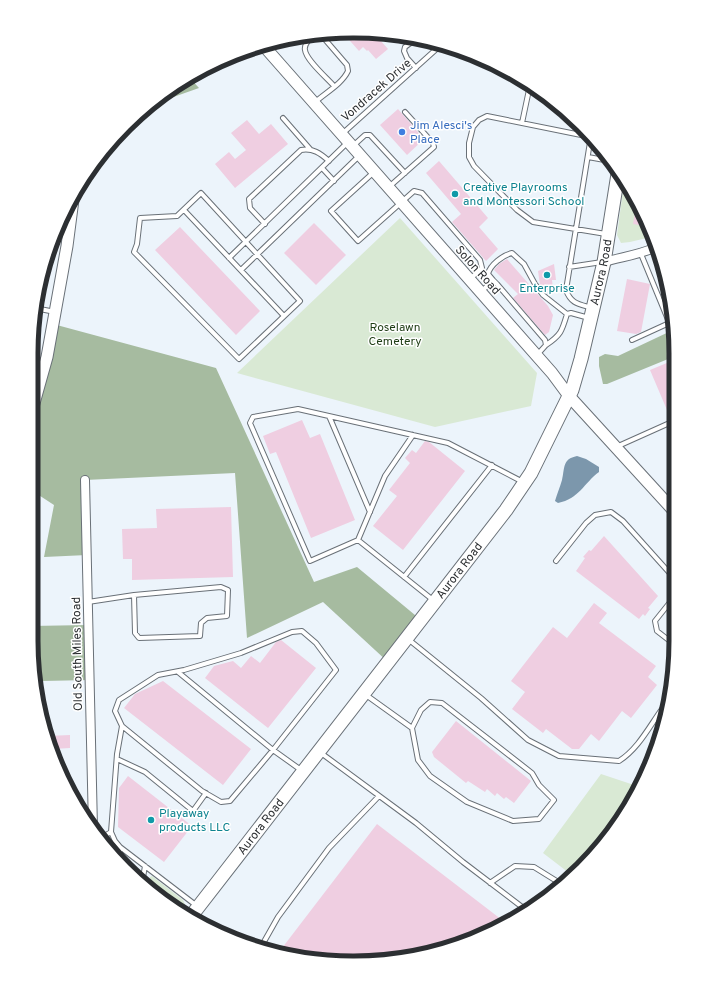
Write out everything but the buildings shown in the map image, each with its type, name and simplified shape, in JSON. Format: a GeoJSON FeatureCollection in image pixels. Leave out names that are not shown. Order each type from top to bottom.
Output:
{"type":"FeatureCollection","features":[{"type":"Feature","properties":{"kind":"main road","name":"Aurora Road"},"geometry":{"type":"LineString","coordinates":[[196,911],[506,510],[541,454],[569,396],[581,359],[604,262],[617,180]]}},
{"type":"Feature","properties":{"kind":"street","name":"Solon Road"},"geometry":{"type":"LineString","coordinates":[[270,50],[359,156],[374,171],[552,373],[569,396],[616,447],[669,498]]}},
{"type":"Feature","properties":{"kind":"street"},"geometry":{"type":"LineString","coordinates":[[38,389],[47,357],[56,312],[71,214]]}},
{"type":"Feature","properties":{"kind":"street"},"geometry":{"type":"LineString","coordinates":[[604,262],[623,256],[641,254],[651,249]]}},
{"type":"Feature","properties":{"kind":"street","name":"Old South Miles Road"},"geometry":{"type":"LineString","coordinates":[[85,480],[93,819]]}},
{"type":"Feature","properties":{"kind":"lane"},"geometry":{"type":"LineString","coordinates":[[314,103],[346,76],[348,71],[347,65],[325,40]]}},
{"type":"Feature","properties":{"kind":"lane"},"geometry":{"type":"LineString","coordinates":[[307,42],[305,45],[305,50],[309,58],[334,86]]}},
{"type":"Feature","properties":{"kind":"lane"},"geometry":{"type":"LineString","coordinates":[[410,43],[405,47],[404,51],[407,58],[416,68]]}},
{"type":"Feature","properties":{"kind":"lane","name":"Vondracek Drive"},"geometry":{"type":"LineString","coordinates":[[347,141],[416,68],[436,49]]}},
{"type":"Feature","properties":{"kind":"lane"},"geometry":{"type":"LineString","coordinates":[[522,123],[529,91]]}},
{"type":"Feature","properties":{"kind":"lane"},"geometry":{"type":"LineString","coordinates":[[388,188],[434,147],[433,143],[405,112]]}},
{"type":"Feature","properties":{"kind":"lane"},"geometry":{"type":"LineString","coordinates":[[582,135],[487,116],[479,120],[473,127],[469,144],[469,157],[474,166],[506,199],[517,210],[533,222],[608,234]]}},
{"type":"Feature","properties":{"kind":"lane"},"geometry":{"type":"LineString","coordinates":[[283,118],[310,149]]}},
{"type":"Feature","properties":{"kind":"lane"},"geometry":{"type":"LineString","coordinates":[[229,258],[322,168],[347,141],[365,135],[370,135],[405,173]]}},
{"type":"Feature","properties":{"kind":"lane"},"geometry":{"type":"LineString","coordinates":[[590,144],[566,290],[569,298],[592,313]]}},
{"type":"Feature","properties":{"kind":"lane"},"geometry":{"type":"LineString","coordinates":[[265,224],[250,208],[249,199],[301,150],[310,149],[319,152],[329,161]]}},
{"type":"Feature","properties":{"kind":"lane"},"geometry":{"type":"LineString","coordinates":[[241,270],[359,156]]}},
{"type":"Feature","properties":{"kind":"lane"},"geometry":{"type":"LineString","coordinates":[[588,157],[604,161]]}},
{"type":"Feature","properties":{"kind":"lane"},"geometry":{"type":"LineString","coordinates":[[322,168],[334,181]]}},
{"type":"Feature","properties":{"kind":"lane"},"geometry":{"type":"LineString","coordinates":[[374,171],[331,211],[358,241],[414,191],[422,193],[480,260],[482,268],[469,280]]}},
{"type":"Feature","properties":{"kind":"lane"},"geometry":{"type":"LineString","coordinates":[[201,194],[246,242],[300,301],[239,359],[134,252],[137,244],[140,218],[177,216],[201,194]]}},
{"type":"Feature","properties":{"kind":"lane"},"geometry":{"type":"LineString","coordinates":[[184,210],[284,316]]}},
{"type":"Feature","properties":{"kind":"lane"},"geometry":{"type":"LineString","coordinates":[[546,345],[545,340],[488,274],[489,269],[506,254],[512,253],[524,264],[543,295],[567,314],[592,313]]}},
{"type":"Feature","properties":{"kind":"lane"},"geometry":{"type":"LineString","coordinates":[[641,254],[666,316]]}},
{"type":"Feature","properties":{"kind":"lane"},"geometry":{"type":"LineString","coordinates":[[569,267],[604,262]]}},
{"type":"Feature","properties":{"kind":"lane"},"geometry":{"type":"LineString","coordinates":[[480,292],[493,280]]}},
{"type":"Feature","properties":{"kind":"lane"},"geometry":{"type":"LineString","coordinates":[[41,309],[56,312]]}},
{"type":"Feature","properties":{"kind":"lane"},"geometry":{"type":"LineString","coordinates":[[537,356],[546,345],[558,336],[564,326],[567,314]]}},
{"type":"Feature","properties":{"kind":"lane"},"geometry":{"type":"LineString","coordinates":[[632,340],[667,324]]}},
{"type":"Feature","properties":{"kind":"lane"},"geometry":{"type":"LineString","coordinates":[[413,435],[385,476],[358,540],[310,561],[250,423],[253,417],[298,409],[413,435],[448,443],[524,483]]}},
{"type":"Feature","properties":{"kind":"lane"},"geometry":{"type":"LineString","coordinates":[[329,416],[370,512]]}},
{"type":"Feature","properties":{"kind":"lane"},"geometry":{"type":"LineString","coordinates":[[616,447],[669,423]]}},
{"type":"Feature","properties":{"kind":"lane"},"geometry":{"type":"LineString","coordinates":[[404,577],[492,465]]}},
{"type":"Feature","properties":{"kind":"lane"},"geometry":{"type":"LineString","coordinates":[[556,561],[586,523],[595,515],[611,512],[623,521],[669,572]]}},
{"type":"Feature","properties":{"kind":"lane"},"geometry":{"type":"LineString","coordinates":[[358,540],[435,602]]}},
{"type":"Feature","properties":{"kind":"lane"},"geometry":{"type":"LineString","coordinates":[[88,602],[134,595],[221,587],[228,590],[227,616],[207,618],[200,623],[200,636],[138,638],[135,634],[134,595]]}},
{"type":"Feature","properties":{"kind":"lane"},"geometry":{"type":"LineString","coordinates":[[669,604],[655,622],[657,630],[669,640]]}},
{"type":"Feature","properties":{"kind":"lane"},"geometry":{"type":"LineString","coordinates":[[302,631],[316,643],[336,670],[273,750],[230,801],[221,802],[206,793],[122,726],[115,711],[119,700],[158,675],[178,672],[241,653],[292,632],[302,631]]}},
{"type":"Feature","properties":{"kind":"lane"},"geometry":{"type":"LineString","coordinates":[[407,638],[481,698],[528,740],[559,756],[619,761],[634,749],[661,711]]}},
{"type":"Feature","properties":{"kind":"lane"},"geometry":{"type":"LineString","coordinates":[[178,672],[273,750],[303,772]]}},
{"type":"Feature","properties":{"kind":"lane"},"geometry":{"type":"LineString","coordinates":[[364,694],[412,728],[418,760],[430,776],[467,802],[513,821],[538,819],[554,800],[539,785],[532,773],[442,703],[430,702],[421,710],[412,728]]}},
{"type":"Feature","properties":{"kind":"lane"},"geometry":{"type":"LineString","coordinates":[[122,726],[117,759],[111,832],[115,841],[120,847],[145,866],[196,911]]}},
{"type":"Feature","properties":{"kind":"lane"},"geometry":{"type":"LineString","coordinates":[[319,751],[416,824],[522,907]]}},
{"type":"Feature","properties":{"kind":"lane"},"geometry":{"type":"LineString","coordinates":[[117,759],[145,772],[193,811],[206,793]]}},
{"type":"Feature","properties":{"kind":"lane"},"geometry":{"type":"LineString","coordinates":[[263,942],[278,916],[329,848],[379,796]]}},
{"type":"Feature","properties":{"kind":"lane"},"geometry":{"type":"LineString","coordinates":[[105,836],[111,832]]}},
{"type":"Feature","properties":{"kind":"lane"},"geometry":{"type":"LineString","coordinates":[[120,847],[120,853]]}},
{"type":"Feature","properties":{"kind":"lane"},"geometry":{"type":"LineString","coordinates":[[143,876],[145,866]]}},
{"type":"Feature","properties":{"kind":"lane"},"geometry":{"type":"LineString","coordinates":[[490,883],[515,866],[534,867],[558,882]]}},
{"type":"Feature","properties":{"kind":"green space"},"geometry":{"type":"Polygon","coordinates":[[[193,82],[199,88],[166,100],[193,82]]]}},
{"type":"Feature","properties":{"kind":"green space"},"geometry":{"type":"Polygon","coordinates":[[[623,190],[647,238],[621,243],[617,235],[623,190]]]}},
{"type":"Feature","properties":{"kind":"green space","name":"Roselawn Cemetery"},"geometry":{"type":"Polygon","coordinates":[[[400,218],[537,373],[531,406],[435,427],[237,373],[400,218]]]}},
{"type":"Feature","properties":{"kind":"green space"},"geometry":{"type":"Polygon","coordinates":[[[53,324],[216,368],[314,582],[357,567],[421,620],[388,662],[323,602],[247,638],[235,473],[85,480],[87,555],[44,557],[54,505],[38,495],[38,385],[53,324]]]}},
{"type":"Feature","properties":{"kind":"green space"},"geometry":{"type":"Polygon","coordinates":[[[668,332],[669,359],[607,384],[603,384],[599,366],[599,357],[605,354],[618,356],[668,332]]]}},
{"type":"Feature","properties":{"kind":"green space"},"geometry":{"type":"Polygon","coordinates":[[[88,625],[90,680],[42,681],[41,685],[38,626],[88,625]]]}},
{"type":"Feature","properties":{"kind":"green space"},"geometry":{"type":"Polygon","coordinates":[[[601,774],[634,785],[616,816],[604,833],[568,872],[543,853],[601,774]]]}},
{"type":"Feature","properties":{"kind":"green space"},"geometry":{"type":"Polygon","coordinates":[[[152,876],[183,900],[185,907],[149,881],[150,877],[152,876]]]}},
{"type":"Feature","properties":{"kind":"water"},"geometry":{"type":"Polygon","coordinates":[[[577,456],[586,459],[599,467],[599,472],[571,498],[558,503],[555,501],[566,462],[572,457],[577,456]]]}},
{"type":"Feature","properties":{"kind":"place","name":"Jim Alesci's Place"},"geometry":{"type":"Point","coordinates":[402,132]}},
{"type":"Feature","properties":{"kind":"place","name":"Creative Playrooms and Montessori School"},"geometry":{"type":"Point","coordinates":[455,194]}},
{"type":"Feature","properties":{"kind":"place","name":"Enterprise"},"geometry":{"type":"Point","coordinates":[547,275]}},
{"type":"Feature","properties":{"kind":"place","name":"Playaway products LLC"},"geometry":{"type":"Point","coordinates":[151,820]}}]}
